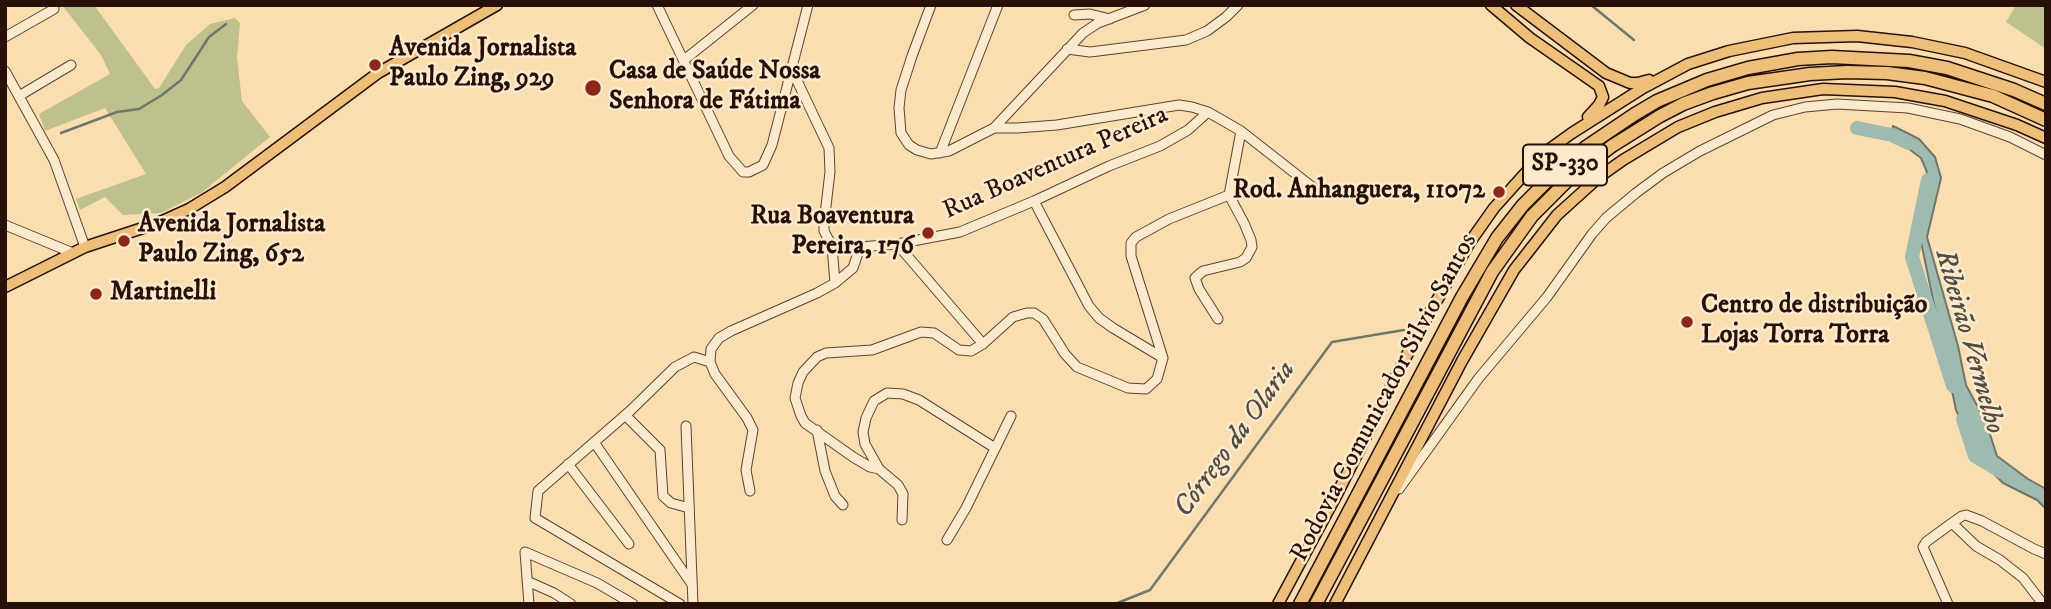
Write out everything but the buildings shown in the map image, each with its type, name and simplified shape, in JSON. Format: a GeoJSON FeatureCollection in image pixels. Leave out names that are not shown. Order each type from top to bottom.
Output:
{"type":"FeatureCollection","features":[{"type":"Feature","properties":{"kind":"highway","name":"Rodovia Comunicador Silvio Santos"},"geometry":{"type":"LineString","coordinates":[[1300,604],[1462,297],[1497,238],[1553,175],[1586,147],[1635,114],[1687,87],[1727,74],[1748,68],[1832,57],[1909,61],[1947,68],[2014,89],[2046,104]]}},
{"type":"Feature","properties":{"kind":"highway","name":"Rodovia Comunicador Silvio Santos"},"geometry":{"type":"LineString","coordinates":[[1316,604],[1472,309],[1505,253],[1532,216],[1573,175],[1620,141],[1683,104],[1748,83],[1782,76],[1847,72],[1925,78],[1971,89],[2046,120]]}},
{"type":"Feature","properties":{"kind":"main road"},"geometry":{"type":"LineString","coordinates":[[5,287],[85,247],[159,223],[189,209],[225,187],[378,73],[497,5]]}},
{"type":"Feature","properties":{"kind":"main road"},"geometry":{"type":"LineString","coordinates":[[1491,5],[1530,38],[1599,86],[1603,97],[1599,105],[1572,133]]}},
{"type":"Feature","properties":{"kind":"main road"},"geometry":{"type":"LineString","coordinates":[[1516,5],[1598,67],[1630,83],[1666,75],[1709,57],[1747,47],[1793,38],[1857,36],[1912,42],[1965,53],[2046,82]]}},
{"type":"Feature","properties":{"kind":"main road"},"geometry":{"type":"LineString","coordinates":[[1278,604],[1415,339],[1471,242],[1494,208],[1551,148],[1624,99],[1666,75]]}},
{"type":"Feature","properties":{"kind":"main road"},"geometry":{"type":"LineString","coordinates":[[1335,604],[1487,315],[1514,270],[1557,215],[1599,177],[1659,137],[1714,111],[1762,98],[1823,89],[1895,92],[1945,102],[2017,125],[2046,138]]}},
{"type":"Feature","properties":{"kind":"street"},"geometry":{"type":"LineString","coordinates":[[657,5],[729,156],[743,172],[757,169],[767,159],[808,5]]}},
{"type":"Feature","properties":{"kind":"street"},"geometry":{"type":"LineString","coordinates":[[684,60],[753,5]]}},
{"type":"Feature","properties":{"kind":"street"},"geometry":{"type":"LineString","coordinates":[[923,5],[926,18]]}},
{"type":"Feature","properties":{"kind":"street"},"geometry":{"type":"LineString","coordinates":[[932,5],[901,90],[899,121],[901,133],[909,145],[931,155],[969,142],[995,128],[1083,33],[1098,23],[1145,5]]}},
{"type":"Feature","properties":{"kind":"street"},"geometry":{"type":"LineString","coordinates":[[940,153],[998,5]]}},
{"type":"Feature","properties":{"kind":"street"},"geometry":{"type":"LineString","coordinates":[[1067,49],[1090,52],[1186,40],[1207,31],[1238,5]]}},
{"type":"Feature","properties":{"kind":"street"},"geometry":{"type":"LineString","coordinates":[[5,37],[54,9]]}},
{"type":"Feature","properties":{"kind":"street"},"geometry":{"type":"LineString","coordinates":[[1074,15],[1090,14],[1110,19]]}},
{"type":"Feature","properties":{"kind":"street"},"geometry":{"type":"LineString","coordinates":[[19,96],[71,65]]}},
{"type":"Feature","properties":{"kind":"street"},"geometry":{"type":"LineString","coordinates":[[790,68],[829,148],[830,173],[824,231],[832,246],[835,282]]}},
{"type":"Feature","properties":{"kind":"street"},"geometry":{"type":"LineString","coordinates":[[5,71],[54,160],[85,247]]}},
{"type":"Feature","properties":{"kind":"street"},"geometry":{"type":"LineString","coordinates":[[1385,508],[1478,379],[1547,297],[1606,218],[1663,173],[1700,151],[1773,115],[1805,107],[1837,104],[1908,108],[1960,119],[2010,137],[2046,155]]}},
{"type":"Feature","properties":{"kind":"street"},"geometry":{"type":"LineString","coordinates":[[995,128],[1057,125],[1179,105],[1208,112],[1241,131],[1320,193]]}},
{"type":"Feature","properties":{"kind":"street","name":"Rua Boaventura Pereira"},"geometry":{"type":"LineString","coordinates":[[832,246],[897,244],[960,232],[1160,146],[1188,130],[1208,112]]}},
{"type":"Feature","properties":{"kind":"street"},"geometry":{"type":"LineString","coordinates":[[1218,319],[1199,289],[1196,275],[1240,262],[1246,258],[1252,247],[1244,223],[1229,195],[1241,131]]}},
{"type":"Feature","properties":{"kind":"street"},"geometry":{"type":"LineString","coordinates":[[902,520],[903,494],[898,485],[879,469],[862,463],[805,423],[797,408],[795,398],[803,372],[817,357],[826,353],[872,350],[921,332],[940,335],[959,350],[971,351],[984,344],[1013,317],[1034,313],[1043,319],[1065,354],[1077,367],[1129,388],[1146,389],[1157,379],[1163,358],[1131,256],[1131,243],[1136,237],[1169,219],[1229,195]]}},
{"type":"Feature","properties":{"kind":"street"},"geometry":{"type":"LineString","coordinates":[[1034,201],[1089,306],[1113,328],[1163,358]]}},
{"type":"Feature","properties":{"kind":"street"},"geometry":{"type":"LineString","coordinates":[[5,225],[73,253]]}},
{"type":"Feature","properties":{"kind":"street"},"geometry":{"type":"LineString","coordinates":[[897,244],[984,344]]}},
{"type":"Feature","properties":{"kind":"street"},"geometry":{"type":"LineString","coordinates":[[750,491],[746,470],[752,442],[751,425],[715,374],[710,362],[711,349],[719,338],[817,293],[846,275],[853,268],[860,247]]}},
{"type":"Feature","properties":{"kind":"street"},"geometry":{"type":"LineString","coordinates":[[680,604],[535,518],[538,491],[675,367],[694,358],[710,362]]}},
{"type":"Feature","properties":{"kind":"street"},"geometry":{"type":"LineString","coordinates":[[879,469],[865,443],[863,432],[874,401],[887,393],[903,394],[919,400],[995,448]]}},
{"type":"Feature","properties":{"kind":"street"},"geometry":{"type":"LineString","coordinates":[[625,415],[660,450],[663,496],[671,503],[689,508]]}},
{"type":"Feature","properties":{"kind":"street"},"geometry":{"type":"LineString","coordinates":[[947,540],[966,508],[1011,416]]}},
{"type":"Feature","properties":{"kind":"street"},"geometry":{"type":"LineString","coordinates":[[686,426],[693,604]]}},
{"type":"Feature","properties":{"kind":"street"},"geometry":{"type":"LineString","coordinates":[[817,430],[825,471],[835,496],[843,505]]}},
{"type":"Feature","properties":{"kind":"street"},"geometry":{"type":"LineString","coordinates":[[594,442],[692,585]]}},
{"type":"Feature","properties":{"kind":"street"},"geometry":{"type":"LineString","coordinates":[[568,464],[629,544]]}},
{"type":"Feature","properties":{"kind":"street"},"geometry":{"type":"LineString","coordinates":[[1948,604],[1923,547],[1958,518],[1966,515],[1982,521],[2046,554]]}},
{"type":"Feature","properties":{"kind":"street"},"geometry":{"type":"LineString","coordinates":[[1952,523],[1976,546],[2023,578],[2043,604]]}},
{"type":"Feature","properties":{"kind":"street"},"geometry":{"type":"LineString","coordinates":[[529,604],[525,552],[597,583],[633,604]]}},
{"type":"Feature","properties":{"kind":"street"},"geometry":{"type":"LineString","coordinates":[[527,581],[571,604]]}},
{"type":"Feature","properties":{"kind":"green space"},"geometry":{"type":"Polygon","coordinates":[[[62,5],[94,5],[155,89],[159,88],[186,45],[210,24],[235,18],[240,23],[237,58],[242,101],[270,137],[201,193],[161,213],[123,215],[105,197],[80,210],[76,199],[146,174],[105,108],[45,131],[39,114],[110,74],[101,55],[62,5]]]}},
{"type":"Feature","properties":{"kind":"green space"},"geometry":{"type":"Polygon","coordinates":[[[2016,5],[2046,5],[2046,49],[2006,22],[2016,5]]]}},
{"type":"Feature","properties":{"kind":"shaded area","name":"Ribeirão Vermelho"},"geometry":{"type":"Polygon","coordinates":[[[1893,126],[1919,139],[1935,157],[1941,178],[1927,237],[1958,346],[1966,385],[1986,422],[1997,456],[2046,489],[2046,509],[2037,500],[2003,483],[1993,473],[1966,432],[1956,410],[1920,237],[1927,172],[1921,158],[1891,141],[1893,126]]]}},
{"type":"Feature","properties":{"kind":"waterway","name":"Ribeirão Vermelho"},"geometry":{"type":"LineString","coordinates":[[1591,5],[1634,40]]}},
{"type":"Feature","properties":{"kind":"waterway"},"geometry":{"type":"LineString","coordinates":[[61,133],[117,112],[139,109],[162,95],[181,80],[209,37],[226,24]]}},
{"type":"Feature","properties":{"kind":"waterway","name":"Ribeirão Vermelho"},"geometry":{"type":"LineString","coordinates":[[1857,128],[1892,135],[1909,143]]}},
{"type":"Feature","properties":{"kind":"waterway","name":"Ribeirão Vermelho"},"geometry":{"type":"LineString","coordinates":[[1928,180],[1912,257],[1953,386]]}},
{"type":"Feature","properties":{"kind":"waterway","name":"Córrego da Olaria"},"geometry":{"type":"LineString","coordinates":[[1115,604],[1150,590],[1332,342],[1404,330]]}},
{"type":"Feature","properties":{"kind":"waterway","name":"Ribeirão Vermelho"},"geometry":{"type":"LineString","coordinates":[[1963,419],[1975,456],[2002,472]]}},
{"type":"Feature","properties":{"kind":"place","name":"Avenida Jornalista Paulo Zing, 929"},"geometry":{"type":"Point","coordinates":[375,65]}},
{"type":"Feature","properties":{"kind":"place","name":"Casa de Saúde Nossa Senhora de Fátima"},"geometry":{"type":"Point","coordinates":[593,88]}},
{"type":"Feature","properties":{"kind":"place","name":"Rod. Anhanguera, 11072"},"geometry":{"type":"Point","coordinates":[1499,192]}},
{"type":"Feature","properties":{"kind":"place","name":"Rua Boaventura Pereira, 176"},"geometry":{"type":"Point","coordinates":[928,233]}},
{"type":"Feature","properties":{"kind":"place","name":"Avenida Jornalista Paulo Zing, 652"},"geometry":{"type":"Point","coordinates":[124,241]}},
{"type":"Feature","properties":{"kind":"place","name":"Martinelli"},"geometry":{"type":"Point","coordinates":[96,294]}},
{"type":"Feature","properties":{"kind":"place","name":"Centro de distribuição Lojas Torra Torra"},"geometry":{"type":"Point","coordinates":[1687,322]}}]}
